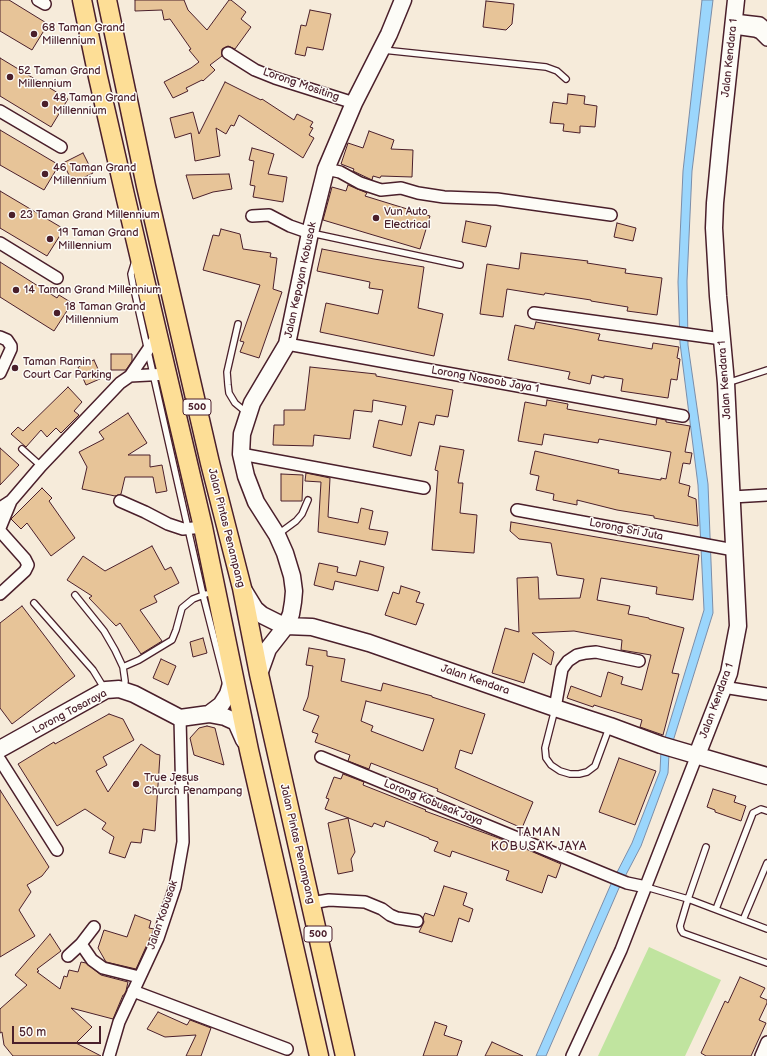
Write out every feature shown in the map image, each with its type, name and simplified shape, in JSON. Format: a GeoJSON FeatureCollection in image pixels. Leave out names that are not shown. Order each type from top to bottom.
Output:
{"type":"FeatureCollection","features":[{"type":"Feature","properties":{"kind":"main road","name":"Jalan Pintas Penampang"},"geometry":{"type":"LineString","coordinates":[[82,0],[138,253],[158,335],[160,375],[209,592],[231,685],[249,750],[319,1056]]}},
{"type":"Feature","properties":{"kind":"main road","name":"Jalan Pintas Penampang"},"geometry":{"type":"LineString","coordinates":[[108,5],[146,186],[210,463],[242,588],[259,674],[345,1056]]}},
{"type":"Feature","properties":{"kind":"main road"},"geometry":{"type":"LineString","coordinates":[[92,49],[100,44],[105,38],[108,5]]}},
{"type":"Feature","properties":{"kind":"main road"},"geometry":{"type":"LineString","coordinates":[[160,375],[173,363],[174,356],[162,304],[164,296],[171,292]]}},
{"type":"Feature","properties":{"kind":"street","name":"Jalan Kepayan Kobusak"},"geometry":{"type":"LineString","coordinates":[[259,674],[268,649],[286,626],[292,608],[294,591],[288,563],[277,535],[263,514],[251,491],[246,476],[241,454],[242,434],[252,403],[287,344],[310,233],[326,168],[354,103],[389,34],[402,0]]}},
{"type":"Feature","properties":{"kind":"street","name":"Jalan Kendara 1"},"geometry":{"type":"LineString","coordinates":[[697,755],[729,673],[738,626],[726,383],[715,253],[715,203],[736,0]]}},
{"type":"Feature","properties":{"kind":"street"},"geometry":{"type":"LineString","coordinates":[[734,24],[760,23],[767,28]]}},
{"type":"Feature","properties":{"kind":"street"},"geometry":{"type":"LineString","coordinates":[[734,24],[760,33],[767,40]]}},
{"type":"Feature","properties":{"kind":"street","name":"Lorong Mositing"},"geometry":{"type":"LineString","coordinates":[[228,53],[255,70],[275,78],[354,103]]}},
{"type":"Feature","properties":{"kind":"street"},"geometry":{"type":"LineString","coordinates":[[0,111],[61,147]]}},
{"type":"Feature","properties":{"kind":"street"},"geometry":{"type":"LineString","coordinates":[[326,168],[340,172],[360,183],[381,190],[401,188],[444,198],[497,198],[611,216]]}},
{"type":"Feature","properties":{"kind":"street"},"geometry":{"type":"LineString","coordinates":[[252,216],[269,215],[290,226],[310,233]]}},
{"type":"Feature","properties":{"kind":"street"},"geometry":{"type":"LineString","coordinates":[[0,244],[57,278]]}},
{"type":"Feature","properties":{"kind":"street"},"geometry":{"type":"LineString","coordinates":[[534,313],[722,339]]}},
{"type":"Feature","properties":{"kind":"street"},"geometry":{"type":"LineString","coordinates":[[0,508],[11,501],[41,466],[120,383],[130,376],[158,335]]}},
{"type":"Feature","properties":{"kind":"street"},"geometry":{"type":"LineString","coordinates":[[0,337],[7,340],[11,346],[0,373]]}},
{"type":"Feature","properties":{"kind":"street","name":"Lorong Nosoob Jaya 1"},"geometry":{"type":"LineString","coordinates":[[287,344],[683,416]]}},
{"type":"Feature","properties":{"kind":"street"},"geometry":{"type":"LineString","coordinates":[[130,376],[160,375]]}},
{"type":"Feature","properties":{"kind":"street"},"geometry":{"type":"LineString","coordinates":[[241,454],[424,488]]}},
{"type":"Feature","properties":{"kind":"street"},"geometry":{"type":"LineString","coordinates":[[732,497],[767,495]]}},
{"type":"Feature","properties":{"kind":"street"},"geometry":{"type":"LineString","coordinates":[[0,528],[11,501]]}},
{"type":"Feature","properties":{"kind":"street"},"geometry":{"type":"LineString","coordinates":[[120,501],[168,524],[183,528],[195,527]]}},
{"type":"Feature","properties":{"kind":"street","name":"Lorong Sri Juta"},"geometry":{"type":"LineString","coordinates":[[517,510],[734,550]]}},
{"type":"Feature","properties":{"kind":"street"},"geometry":{"type":"LineString","coordinates":[[0,531],[26,559],[28,565],[25,571],[0,594]]}},
{"type":"Feature","properties":{"kind":"street"},"geometry":{"type":"LineString","coordinates":[[242,588],[256,609],[262,615],[286,626]]}},
{"type":"Feature","properties":{"kind":"street","name":"Jalan Kendara"},"geometry":{"type":"LineString","coordinates":[[286,626],[312,627],[340,634],[610,726],[668,748],[767,776]]}},
{"type":"Feature","properties":{"kind":"street"},"geometry":{"type":"LineString","coordinates":[[555,708],[562,669],[568,661],[577,655],[596,652],[639,661]]}},
{"type":"Feature","properties":{"kind":"street"},"geometry":{"type":"LineString","coordinates":[[209,714],[221,705],[231,685]]}},
{"type":"Feature","properties":{"kind":"street"},"geometry":{"type":"LineString","coordinates":[[723,687],[767,694]]}},
{"type":"Feature","properties":{"kind":"street","name":"Lorong Tosaraya"},"geometry":{"type":"LineString","coordinates":[[0,749],[106,690],[118,689],[134,694],[180,718]]}},
{"type":"Feature","properties":{"kind":"street"},"geometry":{"type":"LineString","coordinates":[[180,718],[209,714],[225,717],[236,722],[249,750]]}},
{"type":"Feature","properties":{"kind":"street","name":"Jalan Kobusak"},"geometry":{"type":"LineString","coordinates":[[109,1056],[119,1022],[158,938],[175,887],[183,842],[180,718]]}},
{"type":"Feature","properties":{"kind":"street"},"geometry":{"type":"LineString","coordinates":[[572,1056],[621,950],[697,755]]}},
{"type":"Feature","properties":{"kind":"street","name":"Lorong Kobusak Jaya"},"geometry":{"type":"LineString","coordinates":[[321,757],[612,877],[627,883],[646,887]]}},
{"type":"Feature","properties":{"kind":"street"},"geometry":{"type":"LineString","coordinates":[[0,760],[57,850]]}},
{"type":"Feature","properties":{"kind":"street"},"geometry":{"type":"LineString","coordinates":[[311,903],[336,900],[365,902],[382,908],[390,915],[397,918],[416,921]]}},
{"type":"Feature","properties":{"kind":"street"},"geometry":{"type":"LineString","coordinates":[[68,956],[81,944],[94,927]]}},
{"type":"Feature","properties":{"kind":"street"},"geometry":{"type":"LineString","coordinates":[[81,944],[92,960],[103,968],[139,977]]}},
{"type":"Feature","properties":{"kind":"street"},"geometry":{"type":"LineString","coordinates":[[133,992],[287,1050]]}},
{"type":"Feature","properties":{"kind":"street"},"geometry":{"type":"LineString","coordinates":[[761,1056],[767,1042]]}},
{"type":"Feature","properties":{"kind":"lane"},"geometry":{"type":"LineString","coordinates":[[381,50],[546,67],[557,71],[566,79]]}},
{"type":"Feature","properties":{"kind":"lane"},"geometry":{"type":"LineString","coordinates":[[310,233],[460,265]]}},
{"type":"Feature","properties":{"kind":"lane"},"geometry":{"type":"LineString","coordinates":[[138,253],[131,274],[148,351],[160,375]]}},
{"type":"Feature","properties":{"kind":"lane"},"geometry":{"type":"LineString","coordinates":[[238,324],[227,372],[228,385],[229,393],[235,403],[248,413]]}},
{"type":"Feature","properties":{"kind":"lane"},"geometry":{"type":"LineString","coordinates":[[726,383],[767,370]]}},
{"type":"Feature","properties":{"kind":"lane"},"geometry":{"type":"LineString","coordinates":[[22,449],[41,466]]}},
{"type":"Feature","properties":{"kind":"lane"},"geometry":{"type":"LineString","coordinates":[[277,535],[296,521],[302,514],[308,500]]}},
{"type":"Feature","properties":{"kind":"lane"},"geometry":{"type":"LineString","coordinates":[[123,667],[139,660],[172,640],[182,608],[193,599],[209,592]]}},
{"type":"Feature","properties":{"kind":"lane"},"geometry":{"type":"LineString","coordinates":[[75,595],[104,631],[115,650],[123,667],[126,681],[123,690]]}},
{"type":"Feature","properties":{"kind":"lane"},"geometry":{"type":"LineString","coordinates":[[34,603],[93,670],[106,690]]}},
{"type":"Feature","properties":{"kind":"lane"},"geometry":{"type":"LineString","coordinates":[[555,708],[545,748],[546,758],[551,765],[560,771],[570,774],[579,774],[587,772],[595,766],[610,726]]}},
{"type":"Feature","properties":{"kind":"lane"},"geometry":{"type":"LineString","coordinates":[[716,909],[753,813],[761,809],[767,811]]}},
{"type":"Feature","properties":{"kind":"lane"},"geometry":{"type":"LineString","coordinates":[[706,847],[680,926],[683,933],[767,963]]}},
{"type":"Feature","properties":{"kind":"lane"},"geometry":{"type":"LineString","coordinates":[[744,920],[767,863]]}},
{"type":"Feature","properties":{"kind":"lane"},"geometry":{"type":"LineString","coordinates":[[646,887],[688,899],[767,930]]}},
{"type":"Feature","properties":{"kind":"green space"},"geometry":{"type":"Polygon","coordinates":[[[649,947],[721,980],[685,1056],[598,1056],[649,947]]]}},
{"type":"Feature","properties":{"kind":"water"},"geometry":{"type":"Polygon","coordinates":[[[702,0],[713,0],[692,171],[687,281],[688,345],[708,484],[713,613],[669,754],[668,773],[641,846],[619,888],[546,1056],[536,1056],[611,884],[632,843],[660,771],[661,751],[704,610],[698,485],[680,343],[678,282],[683,171],[702,0]]]}},
{"type":"Feature","properties":{"kind":"building"},"geometry":{"type":"Polygon","coordinates":[[[0,0],[9,0],[48,24],[32,50],[0,31],[0,0]]]}},
{"type":"Feature","properties":{"kind":"building"},"geometry":{"type":"Polygon","coordinates":[[[135,0],[184,0],[188,10],[207,30],[229,0],[231,0],[246,12],[241,19],[251,27],[235,49],[228,46],[222,49],[222,56],[210,65],[215,70],[203,81],[202,80],[186,88],[188,91],[173,98],[164,82],[191,68],[199,62],[189,50],[191,49],[170,19],[164,20],[162,10],[135,11],[135,0]]]}},
{"type":"Feature","properties":{"kind":"building"},"geometry":{"type":"Polygon","coordinates":[[[486,1],[514,4],[512,24],[506,30],[483,27],[486,1]]]}},
{"type":"Feature","properties":{"kind":"building"},"geometry":{"type":"Polygon","coordinates":[[[310,10],[331,14],[323,50],[307,47],[305,56],[295,54],[301,25],[306,26],[310,10]]]}},
{"type":"Feature","properties":{"kind":"building"},"geometry":{"type":"Polygon","coordinates":[[[0,58],[68,99],[51,127],[0,96],[0,58]]]}},
{"type":"Feature","properties":{"kind":"building"},"geometry":{"type":"Polygon","coordinates":[[[225,82],[261,100],[262,99],[294,120],[297,114],[313,122],[310,127],[313,128],[309,135],[314,138],[303,158],[239,115],[234,126],[231,125],[226,134],[216,128],[220,156],[195,161],[191,133],[175,138],[170,118],[193,112],[199,134],[225,82]]]}},
{"type":"Feature","properties":{"kind":"building"},"geometry":{"type":"Polygon","coordinates":[[[568,94],[585,96],[584,104],[597,106],[595,127],[580,126],[580,133],[563,131],[564,124],[550,123],[553,102],[567,104],[568,94]]]}},
{"type":"Feature","properties":{"kind":"building"},"geometry":{"type":"Polygon","coordinates":[[[0,130],[59,165],[44,190],[0,165],[0,130]]]}},
{"type":"Feature","properties":{"kind":"building"},"geometry":{"type":"Polygon","coordinates":[[[369,131],[394,140],[391,149],[413,150],[412,177],[381,176],[380,178],[373,176],[372,180],[353,171],[354,169],[341,164],[348,143],[363,148],[369,131]]]}},
{"type":"Feature","properties":{"kind":"building"},"geometry":{"type":"Polygon","coordinates":[[[252,148],[274,154],[268,174],[287,177],[283,202],[253,197],[255,186],[250,185],[254,161],[249,160],[252,148]]]}},
{"type":"Feature","properties":{"kind":"building"},"geometry":{"type":"Polygon","coordinates":[[[83,153],[93,173],[73,183],[63,163],[83,153]]]}},
{"type":"Feature","properties":{"kind":"building"},"geometry":{"type":"Polygon","coordinates":[[[229,174],[232,189],[213,192],[193,199],[186,175],[229,174]]]}},
{"type":"Feature","properties":{"kind":"building","name":"Vun Auto Electrical"},"geometry":{"type":"Polygon","coordinates":[[[348,185],[367,193],[365,196],[430,216],[420,249],[323,220],[332,187],[346,191],[348,185]]]}},
{"type":"Feature","properties":{"kind":"building"},"geometry":{"type":"Polygon","coordinates":[[[0,191],[64,229],[47,256],[0,228],[0,191]]]}},
{"type":"Feature","properties":{"kind":"building"},"geometry":{"type":"Polygon","coordinates":[[[466,221],[491,226],[486,247],[462,242],[466,221]]]}},
{"type":"Feature","properties":{"kind":"building"},"geometry":{"type":"Polygon","coordinates":[[[617,223],[636,228],[633,241],[614,237],[617,223]]]}},
{"type":"Feature","properties":{"kind":"building"},"geometry":{"type":"Polygon","coordinates":[[[221,229],[240,234],[243,249],[271,253],[270,257],[277,258],[273,289],[282,292],[259,358],[240,352],[244,342],[240,341],[260,285],[203,270],[213,235],[219,236],[221,229]]]}},
{"type":"Feature","properties":{"kind":"building"},"geometry":{"type":"Polygon","coordinates":[[[322,249],[424,267],[418,308],[443,314],[434,356],[320,332],[326,303],[378,314],[383,290],[369,288],[370,282],[317,271],[322,249]]]}},
{"type":"Feature","properties":{"kind":"building"},"geometry":{"type":"Polygon","coordinates":[[[521,253],[588,261],[587,263],[626,269],[625,273],[662,278],[657,315],[627,311],[628,307],[591,300],[507,289],[503,317],[480,314],[487,264],[519,269],[521,253]]]}},
{"type":"Feature","properties":{"kind":"building"},"geometry":{"type":"Polygon","coordinates":[[[0,262],[57,298],[59,295],[72,303],[54,331],[0,297],[0,262]]]}},
{"type":"Feature","properties":{"kind":"building"},"geometry":{"type":"Polygon","coordinates":[[[536,322],[600,334],[598,340],[652,349],[653,343],[679,347],[677,358],[680,359],[677,380],[671,379],[668,398],[621,391],[623,379],[604,376],[604,378],[592,375],[590,384],[568,379],[570,372],[508,360],[515,325],[534,329],[536,322]]]}},
{"type":"Feature","properties":{"kind":"building"},"geometry":{"type":"Polygon","coordinates":[[[111,354],[132,354],[132,361],[126,370],[111,370],[111,354]]]}},
{"type":"Feature","properties":{"kind":"building"},"geometry":{"type":"Polygon","coordinates":[[[94,360],[102,378],[86,385],[78,367],[94,360]]]}},
{"type":"Feature","properties":{"kind":"building"},"geometry":{"type":"Polygon","coordinates":[[[310,367],[376,374],[376,376],[453,390],[448,417],[436,415],[434,425],[419,422],[411,456],[373,447],[379,420],[402,425],[406,406],[373,400],[372,412],[354,410],[350,439],[314,435],[313,446],[273,445],[274,425],[284,425],[284,410],[305,410],[310,367]]]}},
{"type":"Feature","properties":{"kind":"building"},"geometry":{"type":"Polygon","coordinates":[[[68,387],[82,402],[74,411],[79,415],[61,433],[56,428],[47,437],[41,430],[26,447],[11,434],[18,427],[23,431],[68,387]]]}},
{"type":"Feature","properties":{"kind":"building"},"geometry":{"type":"Polygon","coordinates":[[[547,400],[568,404],[567,409],[656,425],[657,418],[666,420],[666,422],[690,426],[685,452],[692,453],[690,464],[683,463],[679,483],[690,486],[688,496],[696,499],[698,526],[654,518],[654,516],[617,510],[577,500],[577,505],[553,500],[554,494],[536,490],[539,476],[530,474],[535,451],[619,470],[618,473],[661,480],[661,478],[666,479],[671,452],[599,439],[598,443],[544,434],[542,445],[518,441],[525,402],[546,406],[547,400]]]}},
{"type":"Feature","properties":{"kind":"building"},"geometry":{"type":"Polygon","coordinates":[[[128,413],[147,443],[128,455],[150,455],[150,467],[162,465],[167,491],[156,493],[153,477],[125,477],[121,494],[115,496],[82,489],[87,467],[79,452],[104,439],[99,432],[128,413]]]}},
{"type":"Feature","properties":{"kind":"building"},"geometry":{"type":"Polygon","coordinates":[[[440,446],[464,450],[458,483],[463,483],[460,513],[477,515],[474,553],[432,550],[438,471],[435,470],[440,446]]]}},
{"type":"Feature","properties":{"kind":"building"},"geometry":{"type":"Polygon","coordinates":[[[0,448],[19,465],[0,485],[0,448]]]}},
{"type":"Feature","properties":{"kind":"building"},"geometry":{"type":"Polygon","coordinates":[[[306,473],[330,478],[328,517],[358,523],[361,508],[373,511],[369,529],[388,532],[385,545],[318,532],[321,482],[305,481],[306,473]]]}},
{"type":"Feature","properties":{"kind":"building"},"geometry":{"type":"Polygon","coordinates":[[[281,474],[303,475],[302,501],[281,501],[281,474]]]}},
{"type":"Feature","properties":{"kind":"building"},"geometry":{"type":"Polygon","coordinates":[[[42,488],[52,498],[49,501],[75,538],[51,556],[27,523],[21,529],[11,519],[42,488]]]}},
{"type":"Feature","properties":{"kind":"building"},"geometry":{"type":"Polygon","coordinates":[[[511,522],[699,555],[693,600],[656,594],[657,587],[601,578],[597,600],[630,606],[628,614],[649,618],[684,628],[672,673],[679,674],[663,735],[640,727],[642,720],[594,705],[593,707],[567,698],[571,686],[601,697],[608,672],[623,677],[621,684],[642,690],[651,655],[621,650],[622,640],[574,631],[532,633],[554,652],[551,665],[533,653],[524,683],[492,673],[505,628],[519,632],[517,578],[538,577],[539,599],[580,598],[584,579],[557,575],[551,543],[519,539],[510,531],[511,522]]]}},
{"type":"Feature","properties":{"kind":"building"},"geometry":{"type":"Polygon","coordinates":[[[152,546],[165,570],[171,567],[179,583],[154,596],[157,602],[140,610],[162,641],[141,654],[120,623],[116,626],[89,598],[92,596],[67,580],[83,556],[105,571],[152,546]]]}},
{"type":"Feature","properties":{"kind":"building"},"geometry":{"type":"Polygon","coordinates":[[[360,561],[384,567],[378,591],[335,581],[333,590],[314,585],[319,563],[338,567],[337,572],[356,576],[360,561]]]}},
{"type":"Feature","properties":{"kind":"building"},"geometry":{"type":"Polygon","coordinates":[[[401,586],[420,592],[416,602],[424,604],[416,625],[385,615],[393,592],[399,594],[401,586]]]}},
{"type":"Feature","properties":{"kind":"building"},"geometry":{"type":"Polygon","coordinates":[[[22,606],[75,676],[12,724],[0,708],[0,623],[22,606]]]}},
{"type":"Feature","properties":{"kind":"building"},"geometry":{"type":"Polygon","coordinates":[[[203,638],[207,653],[193,657],[190,642],[203,638]]]}},
{"type":"Feature","properties":{"kind":"building"},"geometry":{"type":"Polygon","coordinates":[[[309,648],[327,651],[327,656],[345,659],[341,681],[381,691],[383,683],[432,696],[485,714],[472,754],[460,750],[455,768],[533,802],[522,828],[437,791],[438,789],[371,763],[369,769],[348,761],[350,755],[315,742],[318,734],[312,732],[319,716],[303,710],[308,697],[313,666],[306,665],[309,648]],[[366,701],[361,721],[373,726],[371,731],[423,751],[434,719],[366,701]]]}},
{"type":"Feature","properties":{"kind":"building"},"geometry":{"type":"Polygon","coordinates":[[[161,659],[176,666],[168,685],[153,678],[161,659]]]}},
{"type":"Feature","properties":{"kind":"building"},"geometry":{"type":"Polygon","coordinates":[[[109,714],[123,719],[134,740],[103,757],[107,765],[96,771],[108,792],[141,744],[160,755],[155,831],[143,829],[141,843],[131,842],[125,858],[109,853],[114,837],[102,829],[106,823],[85,809],[57,826],[18,764],[54,742],[55,744],[109,714]]]}},
{"type":"Feature","properties":{"kind":"building"},"geometry":{"type":"Polygon","coordinates":[[[207,726],[215,728],[224,765],[194,755],[190,738],[199,728],[207,726]]]}},
{"type":"Feature","properties":{"kind":"building"},"geometry":{"type":"Polygon","coordinates":[[[619,758],[656,771],[635,825],[599,812],[619,758]]]}},
{"type":"Feature","properties":{"kind":"building"},"geometry":{"type":"Polygon","coordinates":[[[343,774],[364,782],[363,785],[426,810],[425,811],[512,843],[561,864],[556,878],[548,875],[542,893],[506,880],[509,871],[452,851],[450,857],[434,851],[438,842],[386,821],[384,827],[374,823],[372,827],[325,809],[329,799],[326,798],[334,777],[341,779],[343,774]]]}},
{"type":"Feature","properties":{"kind":"building"},"geometry":{"type":"Polygon","coordinates":[[[713,789],[736,796],[734,802],[746,806],[741,821],[715,812],[715,810],[707,807],[713,789]]]}},
{"type":"Feature","properties":{"kind":"building"},"geometry":{"type":"Polygon","coordinates":[[[0,790],[49,867],[42,876],[27,885],[31,892],[19,910],[35,936],[0,957],[0,790]]]}},
{"type":"Feature","properties":{"kind":"building"},"geometry":{"type":"Polygon","coordinates":[[[348,818],[355,852],[351,859],[353,871],[338,874],[328,823],[348,818]]]}},
{"type":"Feature","properties":{"kind":"building"},"geometry":{"type":"Polygon","coordinates":[[[444,886],[467,893],[463,905],[473,909],[469,922],[459,918],[452,942],[419,932],[424,922],[423,918],[425,913],[434,916],[444,886]]]}},
{"type":"Feature","properties":{"kind":"building"},"geometry":{"type":"Polygon","coordinates":[[[135,915],[151,921],[149,928],[154,929],[136,969],[106,962],[98,948],[104,930],[127,937],[135,915]]]}},
{"type":"Feature","properties":{"kind":"building"},"geometry":{"type":"Polygon","coordinates":[[[50,934],[61,951],[37,969],[39,971],[37,972],[60,989],[64,976],[67,977],[69,970],[78,972],[81,962],[86,963],[101,975],[128,982],[126,991],[113,1019],[71,1008],[92,1027],[76,1043],[101,1056],[13,1056],[4,1045],[2,1032],[0,1033],[0,1009],[27,985],[15,975],[50,934]]]}},
{"type":"Feature","properties":{"kind":"building"},"geometry":{"type":"Polygon","coordinates":[[[740,977],[765,988],[760,997],[767,1000],[767,1003],[759,1020],[766,1023],[751,1056],[706,1056],[701,1053],[725,1001],[728,1003],[740,977]]]}},
{"type":"Feature","properties":{"kind":"building"},"geometry":{"type":"Polygon","coordinates":[[[158,1012],[187,1025],[190,1020],[211,1028],[201,1056],[186,1056],[196,1035],[165,1037],[147,1029],[158,1012]]]}},
{"type":"Feature","properties":{"kind":"building"},"geometry":{"type":"Polygon","coordinates":[[[435,1022],[447,1026],[444,1035],[462,1041],[457,1056],[423,1056],[435,1022]]]}},
{"type":"Feature","properties":{"kind":"building"},"geometry":{"type":"Polygon","coordinates":[[[492,1042],[523,1056],[485,1056],[492,1042]]]}},
{"type":"Feature","properties":{"kind":"place","name":"68 Taman Grand Millennium"},"geometry":{"type":"Point","coordinates":[34,34]}},
{"type":"Feature","properties":{"kind":"place","name":"52 Taman Grand Millennium"},"geometry":{"type":"Point","coordinates":[10,77]}},
{"type":"Feature","properties":{"kind":"place","name":"48 Taman Grand Millennium"},"geometry":{"type":"Point","coordinates":[45,104]}},
{"type":"Feature","properties":{"kind":"place","name":"46 Taman Grand Millennium"},"geometry":{"type":"Point","coordinates":[45,174]}},
{"type":"Feature","properties":{"kind":"place","name":"23 Taman Grand Millennium"},"geometry":{"type":"Point","coordinates":[12,215]}},
{"type":"Feature","properties":{"kind":"place","name":"Vun Auto Electrical"},"geometry":{"type":"Point","coordinates":[376,218]}},
{"type":"Feature","properties":{"kind":"place","name":"19 Taman Grand Millennium"},"geometry":{"type":"Point","coordinates":[50,239]}},
{"type":"Feature","properties":{"kind":"place","name":"14 Taman Grand Millennium"},"geometry":{"type":"Point","coordinates":[16,290]}},
{"type":"Feature","properties":{"kind":"place","name":"18 Taman Grand Millennium"},"geometry":{"type":"Point","coordinates":[57,313]}},
{"type":"Feature","properties":{"kind":"place","name":"Taman Ramin Court Car Parking"},"geometry":{"type":"Point","coordinates":[15,368]}},
{"type":"Feature","properties":{"kind":"place","name":"True Jesus Church Penampang"},"geometry":{"type":"Point","coordinates":[136,784]}},
{"type":"Feature","properties":{"kind":"district","name":"TAMAN KOBUSAK JAYA"},"geometry":{"type":"Point","coordinates":[539,840]}}]}
